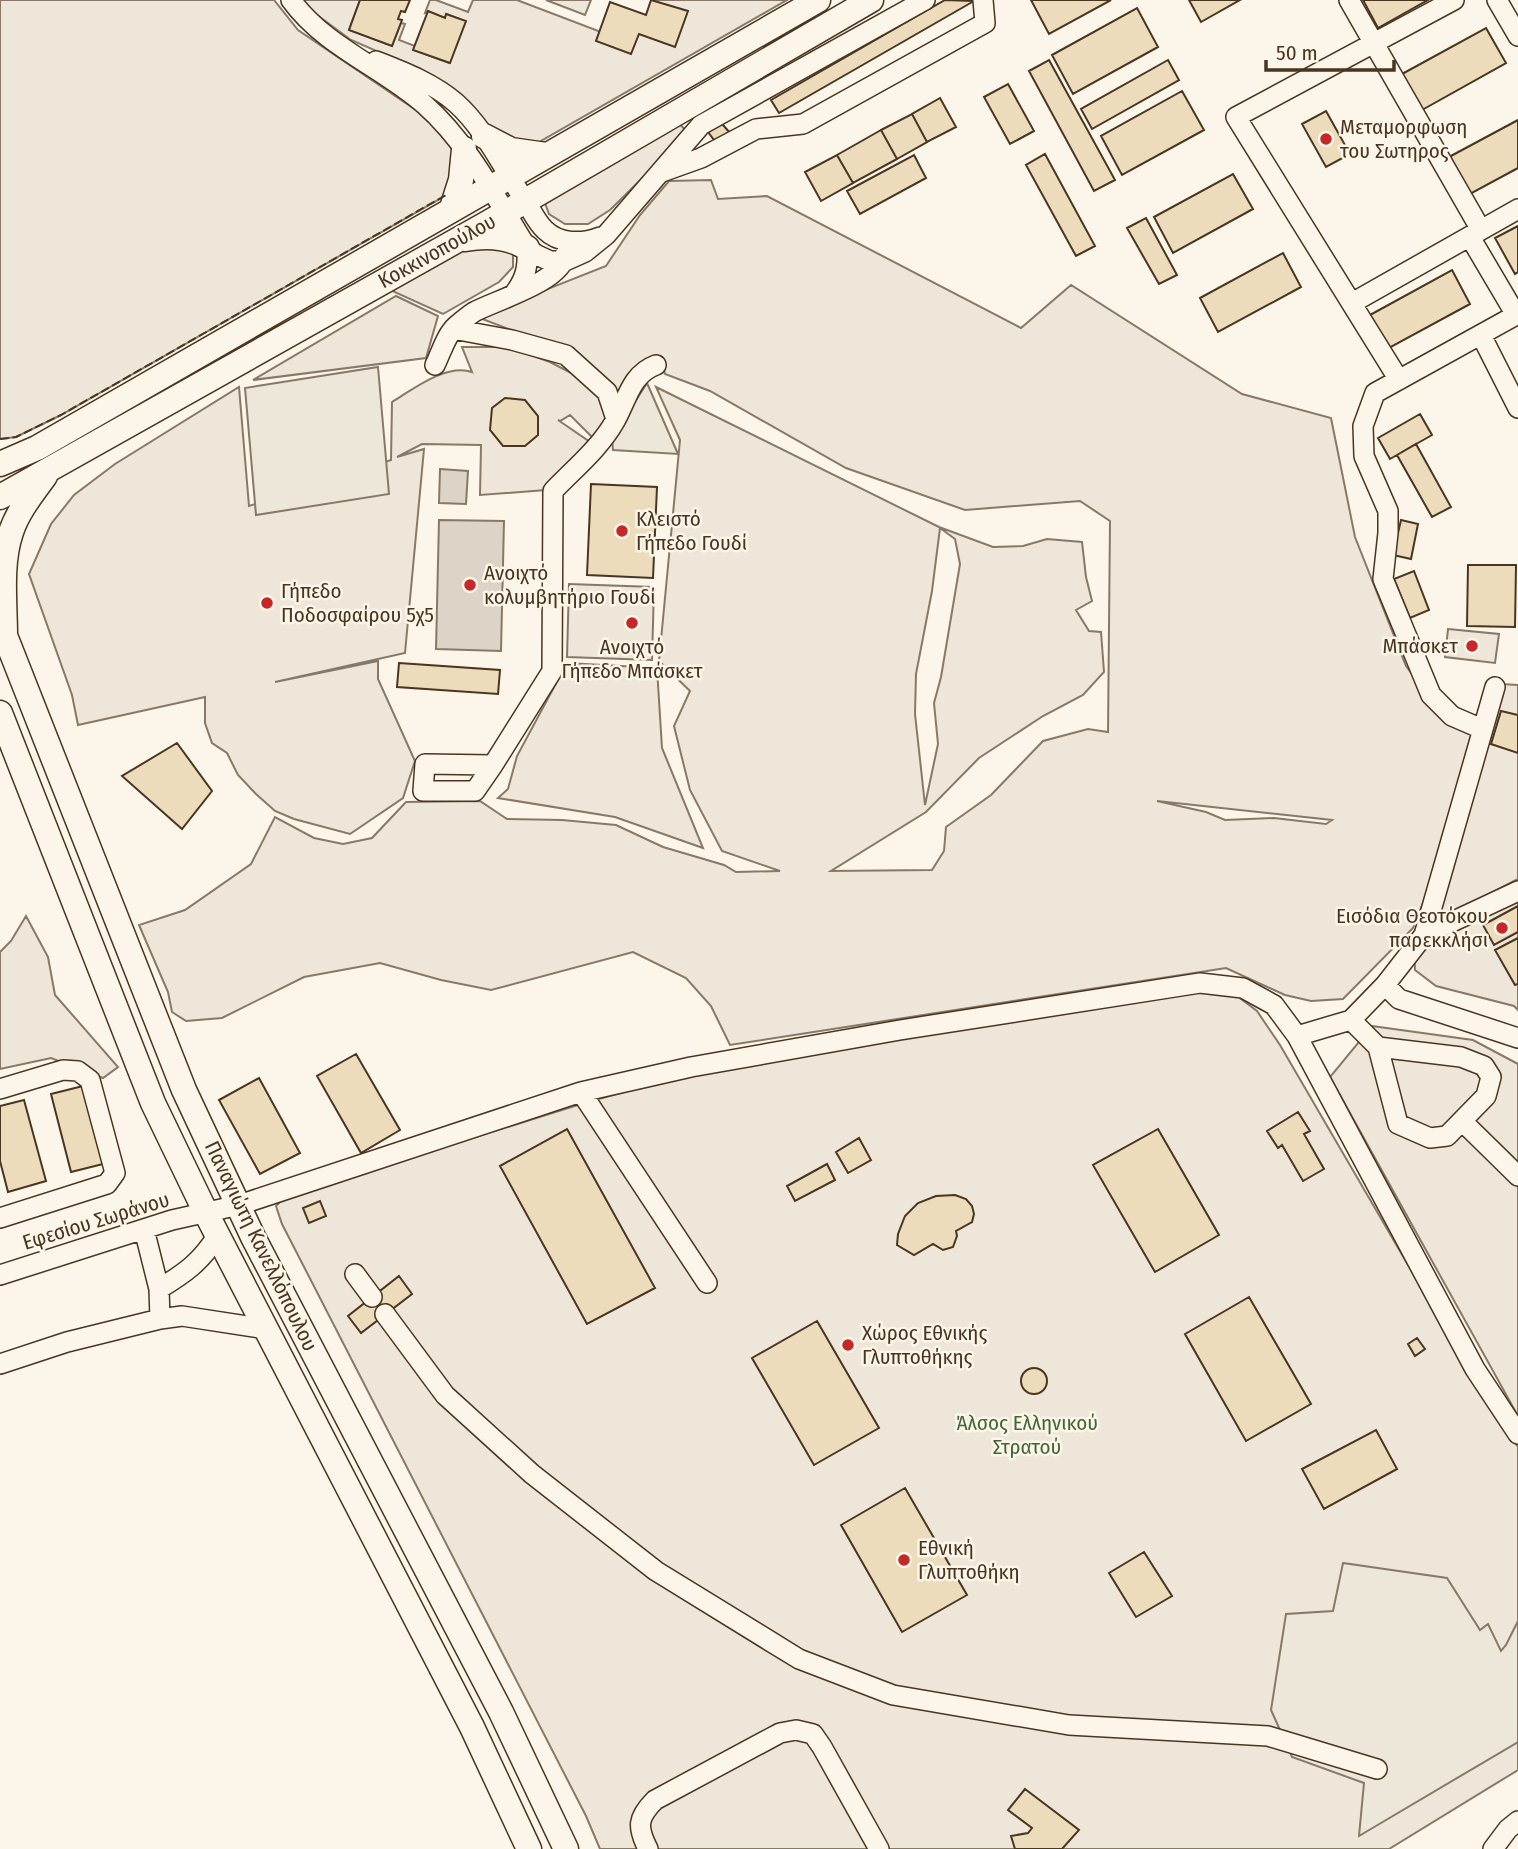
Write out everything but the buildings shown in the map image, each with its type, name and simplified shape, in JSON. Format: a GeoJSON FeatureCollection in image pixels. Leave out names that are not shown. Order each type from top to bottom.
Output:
{"type":"FeatureCollection","features":[{"type":"Feature","properties":{"kind":"main road","name":"Κοκκινοπούλου"},"geometry":{"type":"LineString","coordinates":[[0,464],[37,448],[818,0]]}},
{"type":"Feature","properties":{"kind":"main road","name":"Κοκκινοπούλου"},"geometry":{"type":"LineString","coordinates":[[0,497],[454,242],[871,0]]}},
{"type":"Feature","properties":{"kind":"main road"},"geometry":{"type":"LineString","coordinates":[[452,208],[461,180],[466,138],[511,150],[546,155]]}},
{"type":"Feature","properties":{"kind":"main road"},"geometry":{"type":"LineString","coordinates":[[454,242],[481,236],[518,242],[536,240]]}},
{"type":"Feature","properties":{"kind":"main road"},"geometry":{"type":"LineString","coordinates":[[0,450],[37,448]]}},
{"type":"Feature","properties":{"kind":"main road"},"geometry":{"type":"LineString","coordinates":[[3,630],[5,560],[10,533],[22,508],[53,467]]}},
{"type":"Feature","properties":{"kind":"main road","name":"Παναγιώτη Κανελλόπουλου"},"geometry":{"type":"LineString","coordinates":[[3,630],[184,1090],[257,1245],[501,1712],[566,1849]]}},
{"type":"Feature","properties":{"kind":"main road","name":"Παναγιώτη Κανελλόπουλου"},"geometry":{"type":"LineString","coordinates":[[0,713],[153,1103],[217,1236],[472,1727],[529,1849]]}},
{"type":"Feature","properties":{"kind":"street"},"geometry":{"type":"LineString","coordinates":[[291,0],[314,27],[426,106],[466,138],[536,240],[537,255],[550,261],[565,261]]}},
{"type":"Feature","properties":{"kind":"street"},"geometry":{"type":"LineString","coordinates":[[435,365],[453,329],[473,313],[542,281],[565,261],[585,252],[606,235],[701,125],[925,0]]}},
{"type":"Feature","properties":{"kind":"street"},"geometry":{"type":"LineString","coordinates":[[661,173],[701,158],[756,129],[803,124],[985,23],[983,0]]}},
{"type":"Feature","properties":{"kind":"street"},"geometry":{"type":"LineString","coordinates":[[1349,0],[1517,314],[1375,393],[1363,426],[1364,456],[1388,511],[1383,579],[1431,695],[1452,716],[1482,729]]}},
{"type":"Feature","properties":{"kind":"street"},"geometry":{"type":"LineString","coordinates":[[1399,380],[1236,117],[1454,0]]}},
{"type":"Feature","properties":{"kind":"street"},"geometry":{"type":"LineString","coordinates":[[1497,0],[1518,36]]}},
{"type":"Feature","properties":{"kind":"street"},"geometry":{"type":"LineString","coordinates":[[345,48],[425,82],[456,103],[468,116],[466,138]]}},
{"type":"Feature","properties":{"kind":"street"},"geometry":{"type":"LineString","coordinates":[[742,103],[756,129]]}},
{"type":"Feature","properties":{"kind":"street"},"geometry":{"type":"LineString","coordinates":[[1352,303],[1518,209]]}},
{"type":"Feature","properties":{"kind":"street"},"geometry":{"type":"LineString","coordinates":[[536,240],[577,243],[606,235]]}},
{"type":"Feature","properties":{"kind":"street"},"geometry":{"type":"LineString","coordinates":[[514,294],[523,281],[536,240]]}},
{"type":"Feature","properties":{"kind":"street"},"geometry":{"type":"LineString","coordinates":[[453,329],[512,340],[566,355],[607,391],[617,419]]}},
{"type":"Feature","properties":{"kind":"street"},"geometry":{"type":"LineString","coordinates":[[1481,335],[1518,408]]}},
{"type":"Feature","properties":{"kind":"street"},"geometry":{"type":"LineString","coordinates":[[493,765],[552,671],[553,491],[606,436],[643,369],[656,365]]}},
{"type":"Feature","properties":{"kind":"street"},"geometry":{"type":"LineString","coordinates":[[1297,1036],[1351,1020],[1385,985],[1424,934],[1495,687]]}},
{"type":"Feature","properties":{"kind":"street"},"geometry":{"type":"LineString","coordinates":[[1424,934],[1518,891]]}},
{"type":"Feature","properties":{"kind":"street","name":"Εφεσίου Σωράνου"},"geometry":{"type":"LineString","coordinates":[[0,1275],[144,1229],[239,1205],[581,1092],[704,1064],[900,1030],[1200,984],[1244,988],[1274,1005],[1297,1036],[1475,1369],[1518,1434]]}},
{"type":"Feature","properties":{"kind":"street"},"geometry":{"type":"LineString","coordinates":[[1385,985],[1399,999],[1518,1038]]}},
{"type":"Feature","properties":{"kind":"street"},"geometry":{"type":"LineString","coordinates":[[1351,1020],[1378,1047],[1398,1124],[1430,1138],[1447,1136],[1486,1096],[1491,1077],[1484,1066],[1461,1057],[1378,1047]]}},
{"type":"Feature","properties":{"kind":"street"},"geometry":{"type":"LineString","coordinates":[[0,1089],[63,1070],[78,1071],[90,1080],[115,1173],[107,1184],[0,1218]]}},
{"type":"Feature","properties":{"kind":"street"},"geometry":{"type":"LineString","coordinates":[[581,1092],[707,1283]]}},
{"type":"Feature","properties":{"kind":"street"},"geometry":{"type":"LineString","coordinates":[[1462,1121],[1518,1176]]}},
{"type":"Feature","properties":{"kind":"street"},"geometry":{"type":"LineString","coordinates":[[144,1229],[159,1289],[159,1319]]}},
{"type":"Feature","properties":{"kind":"street"},"geometry":{"type":"LineString","coordinates":[[159,1289],[192,1268],[217,1236]]}},
{"type":"Feature","properties":{"kind":"street"},"geometry":{"type":"LineString","coordinates":[[355,1274],[372,1297]]}},
{"type":"Feature","properties":{"kind":"street"},"geometry":{"type":"LineString","coordinates":[[385,1314],[445,1395],[532,1474],[656,1571],[799,1659],[893,1695],[1069,1725],[1268,1736],[1377,1769]]}},
{"type":"Feature","properties":{"kind":"street"},"geometry":{"type":"LineString","coordinates":[[0,1364],[67,1342],[159,1319],[182,1316],[266,1329]]}},
{"type":"Feature","properties":{"kind":"street"},"geometry":{"type":"LineString","coordinates":[[648,1849],[640,1827],[642,1813],[655,1800],[780,1732],[796,1730],[813,1734],[879,1849]]}},
{"type":"Feature","properties":{"kind":"street"},"geometry":{"type":"LineString","coordinates":[[1493,1849],[1508,1829],[1518,1821]]}},
{"type":"Feature","properties":{"kind":"green space"},"geometry":{"type":"Polygon","coordinates":[[[0,0],[274,0],[298,30],[435,123],[449,141],[454,156],[450,193],[61,415],[16,437],[0,439],[0,0]]]}},
{"type":"Feature","properties":{"kind":"green space"},"geometry":{"type":"Polygon","coordinates":[[[303,0],[360,0],[349,30],[392,46],[401,23],[405,24],[399,40],[415,46],[414,50],[449,63],[465,21],[447,14],[445,18],[425,13],[430,0],[468,12],[473,0],[517,0],[606,34],[646,18],[652,0],[787,0],[539,142],[514,145],[409,65],[351,40],[313,12],[303,0]]]}},
{"type":"Feature","properties":{"kind":"green space"},"geometry":{"type":"Polygon","coordinates":[[[676,120],[688,133],[610,210],[588,224],[565,224],[549,214],[545,203],[676,120]]]}},
{"type":"Feature","properties":{"kind":"green space"},"geometry":{"type":"Polygon","coordinates":[[[711,180],[718,199],[767,196],[1021,328],[1071,285],[1242,394],[1331,418],[1355,537],[1406,666],[1445,718],[1472,732],[1429,888],[1413,928],[1343,999],[1311,1001],[1285,995],[1226,968],[730,1045],[711,1006],[686,978],[633,952],[491,990],[441,980],[380,963],[304,977],[222,1018],[186,1021],[172,1012],[168,992],[139,925],[185,910],[251,864],[275,817],[314,838],[343,844],[372,838],[406,802],[480,801],[507,819],[616,825],[663,847],[724,865],[736,872],[780,871],[722,851],[690,790],[674,726],[690,691],[659,661],[680,440],[656,387],[939,527],[993,547],[1023,546],[1047,539],[1082,542],[1092,601],[1076,610],[1089,631],[1101,632],[1104,672],[1083,695],[1043,716],[979,758],[926,812],[831,871],[932,870],[944,851],[946,827],[991,795],[1043,741],[1088,729],[1108,732],[1110,521],[1080,501],[965,510],[846,468],[710,391],[665,374],[660,357],[616,402],[583,357],[477,317],[606,266],[640,215],[669,181],[711,180]],[[940,528],[932,591],[916,674],[915,714],[925,805],[938,744],[934,703],[941,677],[960,564],[955,539],[940,528]],[[1157,801],[1206,812],[1225,820],[1274,818],[1326,824],[1332,820],[1157,801]]]}},
{"type":"Feature","properties":{"kind":"green space"},"geometry":{"type":"Polygon","coordinates":[[[500,243],[513,254],[513,267],[499,282],[443,314],[390,290],[461,248],[500,243]]]}},
{"type":"Feature","properties":{"kind":"green space"},"geometry":{"type":"Polygon","coordinates":[[[396,296],[438,316],[426,358],[253,380],[396,296]]]}},
{"type":"Feature","properties":{"kind":"green space"},"geometry":{"type":"Polygon","coordinates":[[[462,347],[508,347],[550,362],[583,379],[602,394],[610,418],[594,439],[570,415],[558,420],[590,442],[546,490],[480,495],[481,445],[422,444],[397,457],[424,449],[405,653],[275,682],[378,661],[378,679],[415,761],[403,798],[350,834],[275,811],[238,775],[227,753],[212,743],[205,723],[205,697],[78,725],[72,695],[29,574],[51,524],[74,495],[115,464],[239,387],[249,506],[391,460],[392,402],[441,374],[462,370],[472,372],[462,347]]]}},
{"type":"Feature","properties":{"kind":"green space"},"geometry":{"type":"Polygon","coordinates":[[[569,584],[654,587],[652,660],[567,657],[569,584]]]}},
{"type":"Feature","properties":{"kind":"green space","name":"Μπάσκετ"},"geometry":{"type":"Polygon","coordinates":[[[1448,629],[1499,634],[1495,663],[1445,657],[1448,629]]]}},
{"type":"Feature","properties":{"kind":"green space"},"geometry":{"type":"Polygon","coordinates":[[[567,663],[657,668],[662,748],[703,848],[615,817],[498,798],[508,789],[517,756],[567,663]]]}},
{"type":"Feature","properties":{"kind":"green space"},"geometry":{"type":"Polygon","coordinates":[[[1501,684],[1518,685],[1518,879],[1436,922],[1501,684]]]}},
{"type":"Feature","properties":{"kind":"green space"},"geometry":{"type":"Polygon","coordinates":[[[1518,887],[1518,1010],[1514,1006],[1436,986],[1415,970],[1414,947],[1518,887]]]}},
{"type":"Feature","properties":{"kind":"green space"},"geometry":{"type":"Polygon","coordinates":[[[26,916],[48,957],[55,995],[118,1067],[103,1078],[51,1058],[0,1069],[0,952],[11,941],[26,916]]]}},
{"type":"Feature","properties":{"kind":"green space","name":"Άλσος Ελληνικού Στρατού"},"geometry":{"type":"Polygon","coordinates":[[[1200,989],[1233,993],[1257,1011],[1280,1045],[1489,1404],[1518,1447],[1518,1770],[1389,1849],[600,1849],[586,1816],[282,1224],[276,1206],[282,1200],[332,1182],[581,1104],[702,1070],[1200,989]]]}},
{"type":"Feature","properties":{"kind":"green space"},"geometry":{"type":"Polygon","coordinates":[[[1372,1026],[1473,1040],[1518,1064],[1518,1416],[1330,1077],[1372,1026]]]}},
{"type":"Feature","properties":{"kind":"shaded area"},"geometry":{"type":"Polygon","coordinates":[[[546,0],[591,0],[585,15],[546,0]]]}},
{"type":"Feature","properties":{"kind":"shaded area"},"geometry":{"type":"Polygon","coordinates":[[[378,367],[389,494],[256,515],[245,388],[378,367]]]}},
{"type":"Feature","properties":{"kind":"shaded area"},"geometry":{"type":"Polygon","coordinates":[[[647,383],[678,454],[613,450],[612,438],[647,383]]]}},
{"type":"Feature","properties":{"kind":"shaded area"},"geometry":{"type":"Polygon","coordinates":[[[440,469],[468,471],[466,504],[439,503],[440,469]]]}},
{"type":"Feature","properties":{"kind":"shaded area","name":"Ανοιχτό κολυμβητήριο Γουδί"},"geometry":{"type":"Polygon","coordinates":[[[439,520],[504,521],[501,651],[436,649],[439,520]]]}},
{"type":"Feature","properties":{"kind":"shaded area"},"geometry":{"type":"Polygon","coordinates":[[[1343,1563],[1447,1578],[1480,1630],[1488,1624],[1501,1651],[1518,1621],[1518,1742],[1359,1836],[1364,1783],[1292,1757],[1271,1710],[1286,1614],[1333,1611],[1343,1563]]]}},
{"type":"Feature","properties":{"kind":"fence"},"geometry":{"type":"LineString","coordinates":[[0,439],[16,437],[61,415],[446,195]]}},
{"type":"Feature","properties":{"kind":"place","name":"Μεταμορφωση του Σωτηρος"},"geometry":{"type":"Point","coordinates":[1326,139]}},
{"type":"Feature","properties":{"kind":"place","name":"Κλειστό Γήπεδο Γουδί"},"geometry":{"type":"Point","coordinates":[622,531]}},
{"type":"Feature","properties":{"kind":"place","name":"Ανοιχτό κολυμβητήριο Γουδί"},"geometry":{"type":"Point","coordinates":[470,585]}},
{"type":"Feature","properties":{"kind":"place","name":"Γήπεδο Ποδοσφαίρου 5χ5"},"geometry":{"type":"Point","coordinates":[267,603]}},
{"type":"Feature","properties":{"kind":"place","name":"Ανοιχτό Γήπεδο Μπάσκετ"},"geometry":{"type":"Point","coordinates":[632,623]}},
{"type":"Feature","properties":{"kind":"place","name":"Μπάσκετ"},"geometry":{"type":"Point","coordinates":[1472,646]}},
{"type":"Feature","properties":{"kind":"place","name":"Εισόδια Θεοτόκου παρεκκλήσι"},"geometry":{"type":"Point","coordinates":[1502,928]}},
{"type":"Feature","properties":{"kind":"place","name":"Χώρος Εθνικής Γλυπτοθήκης"},"geometry":{"type":"Point","coordinates":[848,1345]}},
{"type":"Feature","properties":{"kind":"place","name":"Εθνική Γλυπτοθήκη"},"geometry":{"type":"Point","coordinates":[904,1560]}}]}
